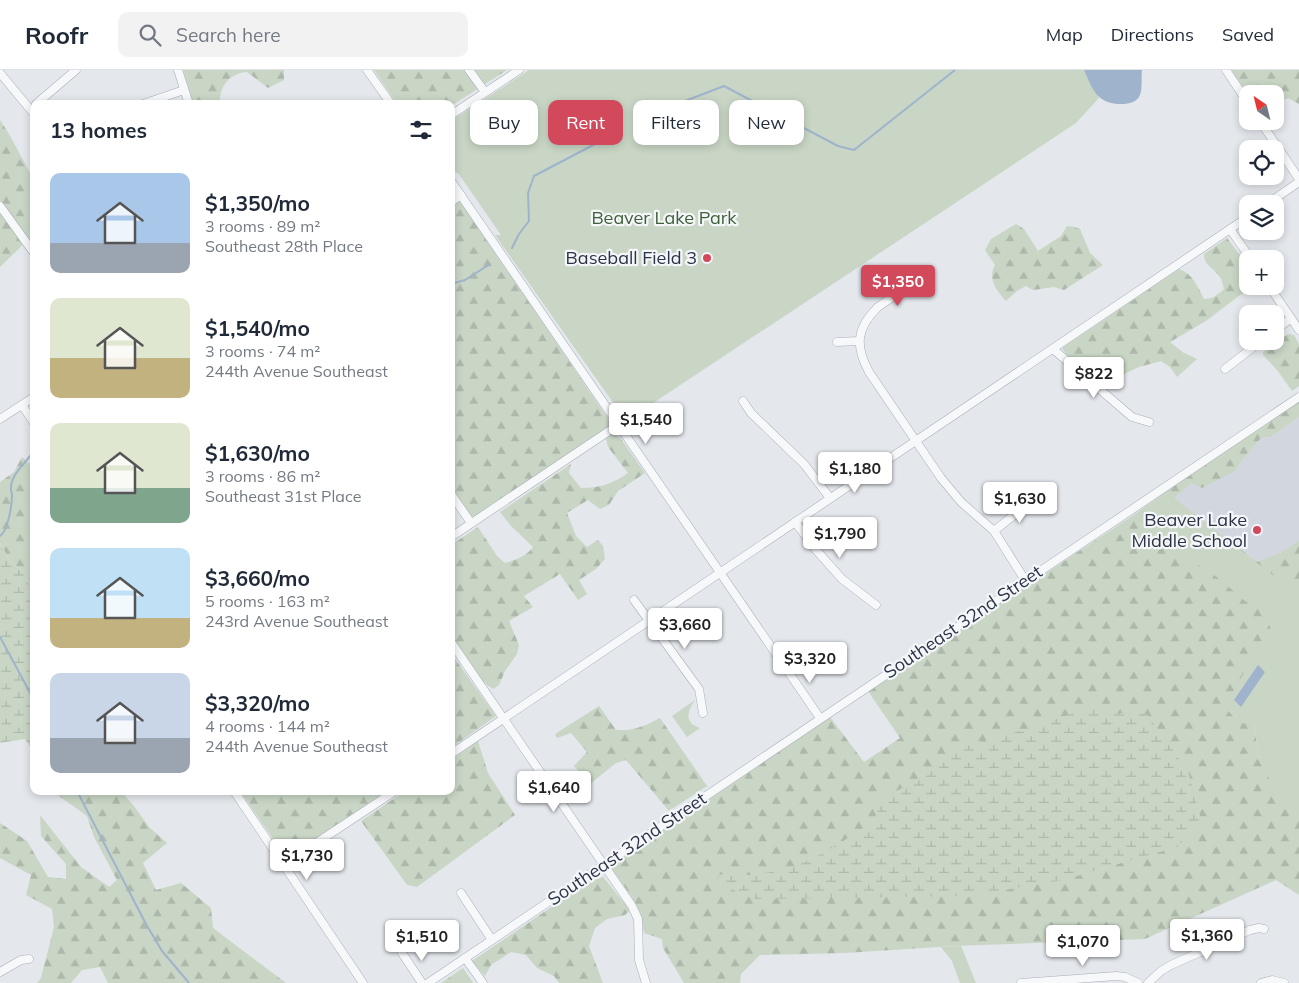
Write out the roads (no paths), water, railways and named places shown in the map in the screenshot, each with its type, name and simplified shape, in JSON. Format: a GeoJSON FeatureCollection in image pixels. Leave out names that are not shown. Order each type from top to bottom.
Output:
{"type":"FeatureCollection","features":[{"type":"Feature","properties":{"kind":"street"},"geometry":{"type":"LineString","coordinates":[[42,100],[76,70]]}},
{"type":"Feature","properties":{"kind":"street"},"geometry":{"type":"LineString","coordinates":[[178,70],[188,100]]}},
{"type":"Feature","properties":{"kind":"street"},"geometry":{"type":"LineString","coordinates":[[367,70],[388,100]]}},
{"type":"Feature","properties":{"kind":"street"},"geometry":{"type":"LineString","coordinates":[[469,70],[485,92]]}},
{"type":"Feature","properties":{"kind":"street"},"geometry":{"type":"LineString","coordinates":[[455,112],[519,70]]}},
{"type":"Feature","properties":{"kind":"street"},"geometry":{"type":"LineString","coordinates":[[1226,70],[1239,90]]}},
{"type":"Feature","properties":{"kind":"street"},"geometry":{"type":"LineString","coordinates":[[0,73],[30,105]]}},
{"type":"Feature","properties":{"kind":"street"},"geometry":{"type":"LineString","coordinates":[[155,100],[184,90]]}},
{"type":"Feature","properties":{"kind":"street"},"geometry":{"type":"LineString","coordinates":[[1266,130],[1299,180],[1279,195]]}},
{"type":"Feature","properties":{"kind":"street"},"geometry":{"type":"LineString","coordinates":[[455,187],[820,718]]}},
{"type":"Feature","properties":{"kind":"street"},"geometry":{"type":"LineString","coordinates":[[455,200],[461,196]]}},
{"type":"Feature","properties":{"kind":"street"},"geometry":{"type":"LineString","coordinates":[[0,206],[30,247]]}},
{"type":"Feature","properties":{"kind":"street"},"geometry":{"type":"LineString","coordinates":[[455,751],[1239,222]]}},
{"type":"Feature","properties":{"kind":"street"},"geometry":{"type":"LineString","coordinates":[[1230,228],[1244,250]]}},
{"type":"Feature","properties":{"kind":"street"},"geometry":{"type":"LineString","coordinates":[[930,271],[874,310],[866,320],[860,340],[860,354],[869,372],[952,492],[994,531],[1025,580]]}},
{"type":"Feature","properties":{"kind":"street"},"geometry":{"type":"LineString","coordinates":[[1275,295],[1299,330]]}},
{"type":"Feature","properties":{"kind":"street"},"geometry":{"type":"LineString","coordinates":[[1284,324],[1291,318]]}},
{"type":"Feature","properties":{"kind":"street"},"geometry":{"type":"LineString","coordinates":[[837,342],[860,340]]}},
{"type":"Feature","properties":{"kind":"street"},"geometry":{"type":"LineString","coordinates":[[1053,348],[1132,417],[1149,422]]}},
{"type":"Feature","properties":{"kind":"street"},"geometry":{"type":"LineString","coordinates":[[1225,369],[1249,350]]}},
{"type":"Feature","properties":{"kind":"street","name":"Southeast 32nd Street"},"geometry":{"type":"LineString","coordinates":[[428,983],[1299,397]]}},
{"type":"Feature","properties":{"kind":"street"},"geometry":{"type":"LineString","coordinates":[[0,419],[30,400]]}},
{"type":"Feature","properties":{"kind":"street"},"geometry":{"type":"LineString","coordinates":[[743,401],[751,413],[804,464],[830,498]]}},
{"type":"Feature","properties":{"kind":"street"},"geometry":{"type":"LineString","coordinates":[[22,405],[30,417]]}},
{"type":"Feature","properties":{"kind":"street"},"geometry":{"type":"LineString","coordinates":[[455,535],[618,425]]}},
{"type":"Feature","properties":{"kind":"street"},"geometry":{"type":"LineString","coordinates":[[455,500],[470,523]]}},
{"type":"Feature","properties":{"kind":"street"},"geometry":{"type":"LineString","coordinates":[[994,531],[1034,500]]}},
{"type":"Feature","properties":{"kind":"street"},"geometry":{"type":"LineString","coordinates":[[794,522],[842,579],[876,605]]}},
{"type":"Feature","properties":{"kind":"street"},"geometry":{"type":"LineString","coordinates":[[634,600],[698,689],[703,714]]}},
{"type":"Feature","properties":{"kind":"street"},"geometry":{"type":"LineString","coordinates":[[455,648],[628,899],[638,919],[639,960],[646,983]]}},
{"type":"Feature","properties":{"kind":"street"},"geometry":{"type":"LineString","coordinates":[[237,795],[363,983]]}},
{"type":"Feature","properties":{"kind":"street"},"geometry":{"type":"LineString","coordinates":[[283,865],[389,795]]}},
{"type":"Feature","properties":{"kind":"street"},"geometry":{"type":"LineString","coordinates":[[461,892],[492,940]]}},
{"type":"Feature","properties":{"kind":"street"},"geometry":{"type":"LineString","coordinates":[[1148,983],[1171,965],[1250,930],[1259,928],[1264,930]]}},
{"type":"Feature","properties":{"kind":"street"},"geometry":{"type":"LineString","coordinates":[[402,954],[422,983]]}},
{"type":"Feature","properties":{"kind":"street"},"geometry":{"type":"LineString","coordinates":[[465,958],[483,983]]}},
{"type":"Feature","properties":{"kind":"street"},"geometry":{"type":"LineString","coordinates":[[0,972],[21,960],[29,959]]}},
{"type":"Feature","properties":{"kind":"street"},"geometry":{"type":"LineString","coordinates":[[1021,983],[1116,976],[1125,977],[1138,983]]}},
{"type":"Feature","properties":{"kind":"street"},"geometry":{"type":"LineString","coordinates":[[1261,983],[1272,980],[1284,983]]}},
{"type":"Feature","properties":{"kind":"water"},"geometry":{"type":"Polygon","coordinates":[[[1084,70],[1142,70],[1139,97],[1133,102],[1125,104],[1116,104],[1103,100],[1094,91],[1084,70]]]}},
{"type":"Feature","properties":{"kind":"water"},"geometry":{"type":"Polygon","coordinates":[[[1258,665],[1265,672],[1241,707],[1234,700],[1258,665]]]}},
{"type":"Feature","properties":{"kind":"waterway"},"geometry":{"type":"LineString","coordinates":[[688,100],[724,86],[838,146],[854,150],[955,70]]}},
{"type":"Feature","properties":{"kind":"waterway"},"geometry":{"type":"LineString","coordinates":[[512,248],[519,234],[529,221],[528,193],[534,176],[593,145]]}},
{"type":"Feature","properties":{"kind":"waterway"},"geometry":{"type":"LineString","coordinates":[[455,283],[465,280],[490,264]]}},
{"type":"Feature","properties":{"kind":"waterway"},"geometry":{"type":"LineString","coordinates":[[0,536],[5,529],[9,517],[13,479],[30,456]]}},
{"type":"Feature","properties":{"kind":"waterway"},"geometry":{"type":"LineString","coordinates":[[0,637],[30,693]]}},
{"type":"Feature","properties":{"kind":"waterway"},"geometry":{"type":"LineString","coordinates":[[79,795],[146,924],[162,951],[189,983]]}},
{"type":"Feature","properties":{"kind":"place","name":"Baseball Field 3"},"geometry":{"type":"Point","coordinates":[707,258]}},
{"type":"Feature","properties":{"kind":"place","name":"Beaver Lake Middle School"},"geometry":{"type":"Point","coordinates":[1257,530]}},
{"type":"Feature","properties":{"kind":"park label","name":"Beaver Lake Park"},"geometry":{"type":"Point","coordinates":[664,218]}}]}
